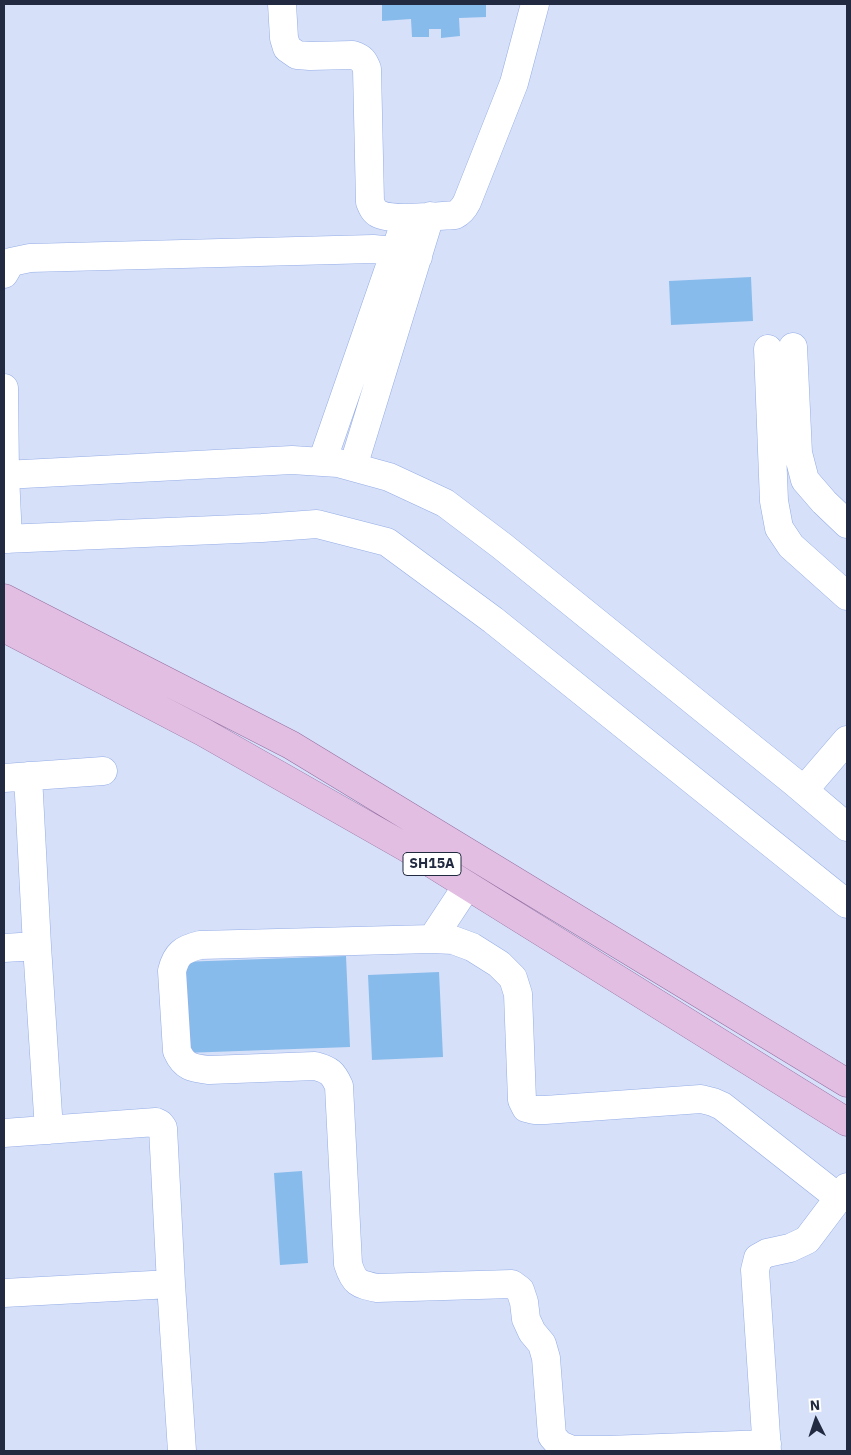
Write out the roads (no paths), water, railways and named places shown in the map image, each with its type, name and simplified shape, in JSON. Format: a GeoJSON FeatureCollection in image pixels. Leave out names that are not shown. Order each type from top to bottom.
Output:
{"type":"FeatureCollection","features":[{"type":"Feature","properties":{"kind":"main road","name":"SH15A"},"geometry":{"type":"LineString","coordinates":[[4,598],[291,745],[847,1083]]}},
{"type":"Feature","properties":{"kind":"main road","name":"SH15A"},"geometry":{"type":"LineString","coordinates":[[4,628],[203,732],[406,848],[847,1122]]}},
{"type":"Feature","properties":{"kind":"street"},"geometry":{"type":"LineString","coordinates":[[282,4],[284,38],[288,48],[297,55],[353,55],[364,61],[367,69],[370,202],[377,214],[418,217],[455,215],[460,212],[467,202],[514,83],[535,4]]}},
{"type":"Feature","properties":{"kind":"street"},"geometry":{"type":"LineString","coordinates":[[353,467],[418,217]]}},
{"type":"Feature","properties":{"kind":"street"},"geometry":{"type":"LineString","coordinates":[[4,274],[11,262],[30,258],[373,249],[407,254]]}},
{"type":"Feature","properties":{"kind":"street"},"geometry":{"type":"LineString","coordinates":[[322,462],[407,254]]}},
{"type":"Feature","properties":{"kind":"street"},"geometry":{"type":"LineString","coordinates":[[847,524],[805,480],[798,453],[781,348],[774,500],[779,528],[791,546],[847,596]]}},
{"type":"Feature","properties":{"kind":"street"},"geometry":{"type":"LineString","coordinates":[[4,388],[6,539],[317,524],[387,542],[493,620],[847,904]]}},
{"type":"Feature","properties":{"kind":"street"},"geometry":{"type":"LineString","coordinates":[[4,475],[282,460],[338,463],[389,477],[445,502],[804,790],[842,812]]}},
{"type":"Feature","properties":{"kind":"street"},"geometry":{"type":"LineString","coordinates":[[804,790],[847,740]]}},
{"type":"Feature","properties":{"kind":"street"},"geometry":{"type":"LineString","coordinates":[[49,1130],[37,946],[16,777],[103,771]]}},
{"type":"Feature","properties":{"kind":"street"},"geometry":{"type":"LineString","coordinates":[[432,939],[467,886]]}},
{"type":"Feature","properties":{"kind":"street"},"geometry":{"type":"LineString","coordinates":[[432,939],[453,940],[472,947],[499,964],[512,978],[518,994],[522,1100],[526,1108],[545,1110],[701,1099],[713,1102],[722,1106],[843,1192],[807,1240],[790,1248],[767,1253],[758,1258],[756,1270],[767,1448],[608,1451],[572,1450],[560,1445],[552,1436],[546,1358],[542,1344],[532,1332],[526,1318],[520,1290],[512,1284],[377,1288],[361,1285],[352,1276],[348,1264],[339,1086],[334,1076],[327,1069],[315,1066],[209,1070],[192,1068],[181,1061],[176,1051],[172,971],[175,959],[188,948],[200,945],[432,939]]}},
{"type":"Feature","properties":{"kind":"street"},"geometry":{"type":"LineString","coordinates":[[4,948],[37,946]]}},
{"type":"Feature","properties":{"kind":"street"},"geometry":{"type":"LineString","coordinates":[[4,1133],[156,1122],[163,1128],[170,1284],[182,1451]]}},
{"type":"Feature","properties":{"kind":"street"},"geometry":{"type":"LineString","coordinates":[[4,1293],[170,1284]]}}]}
